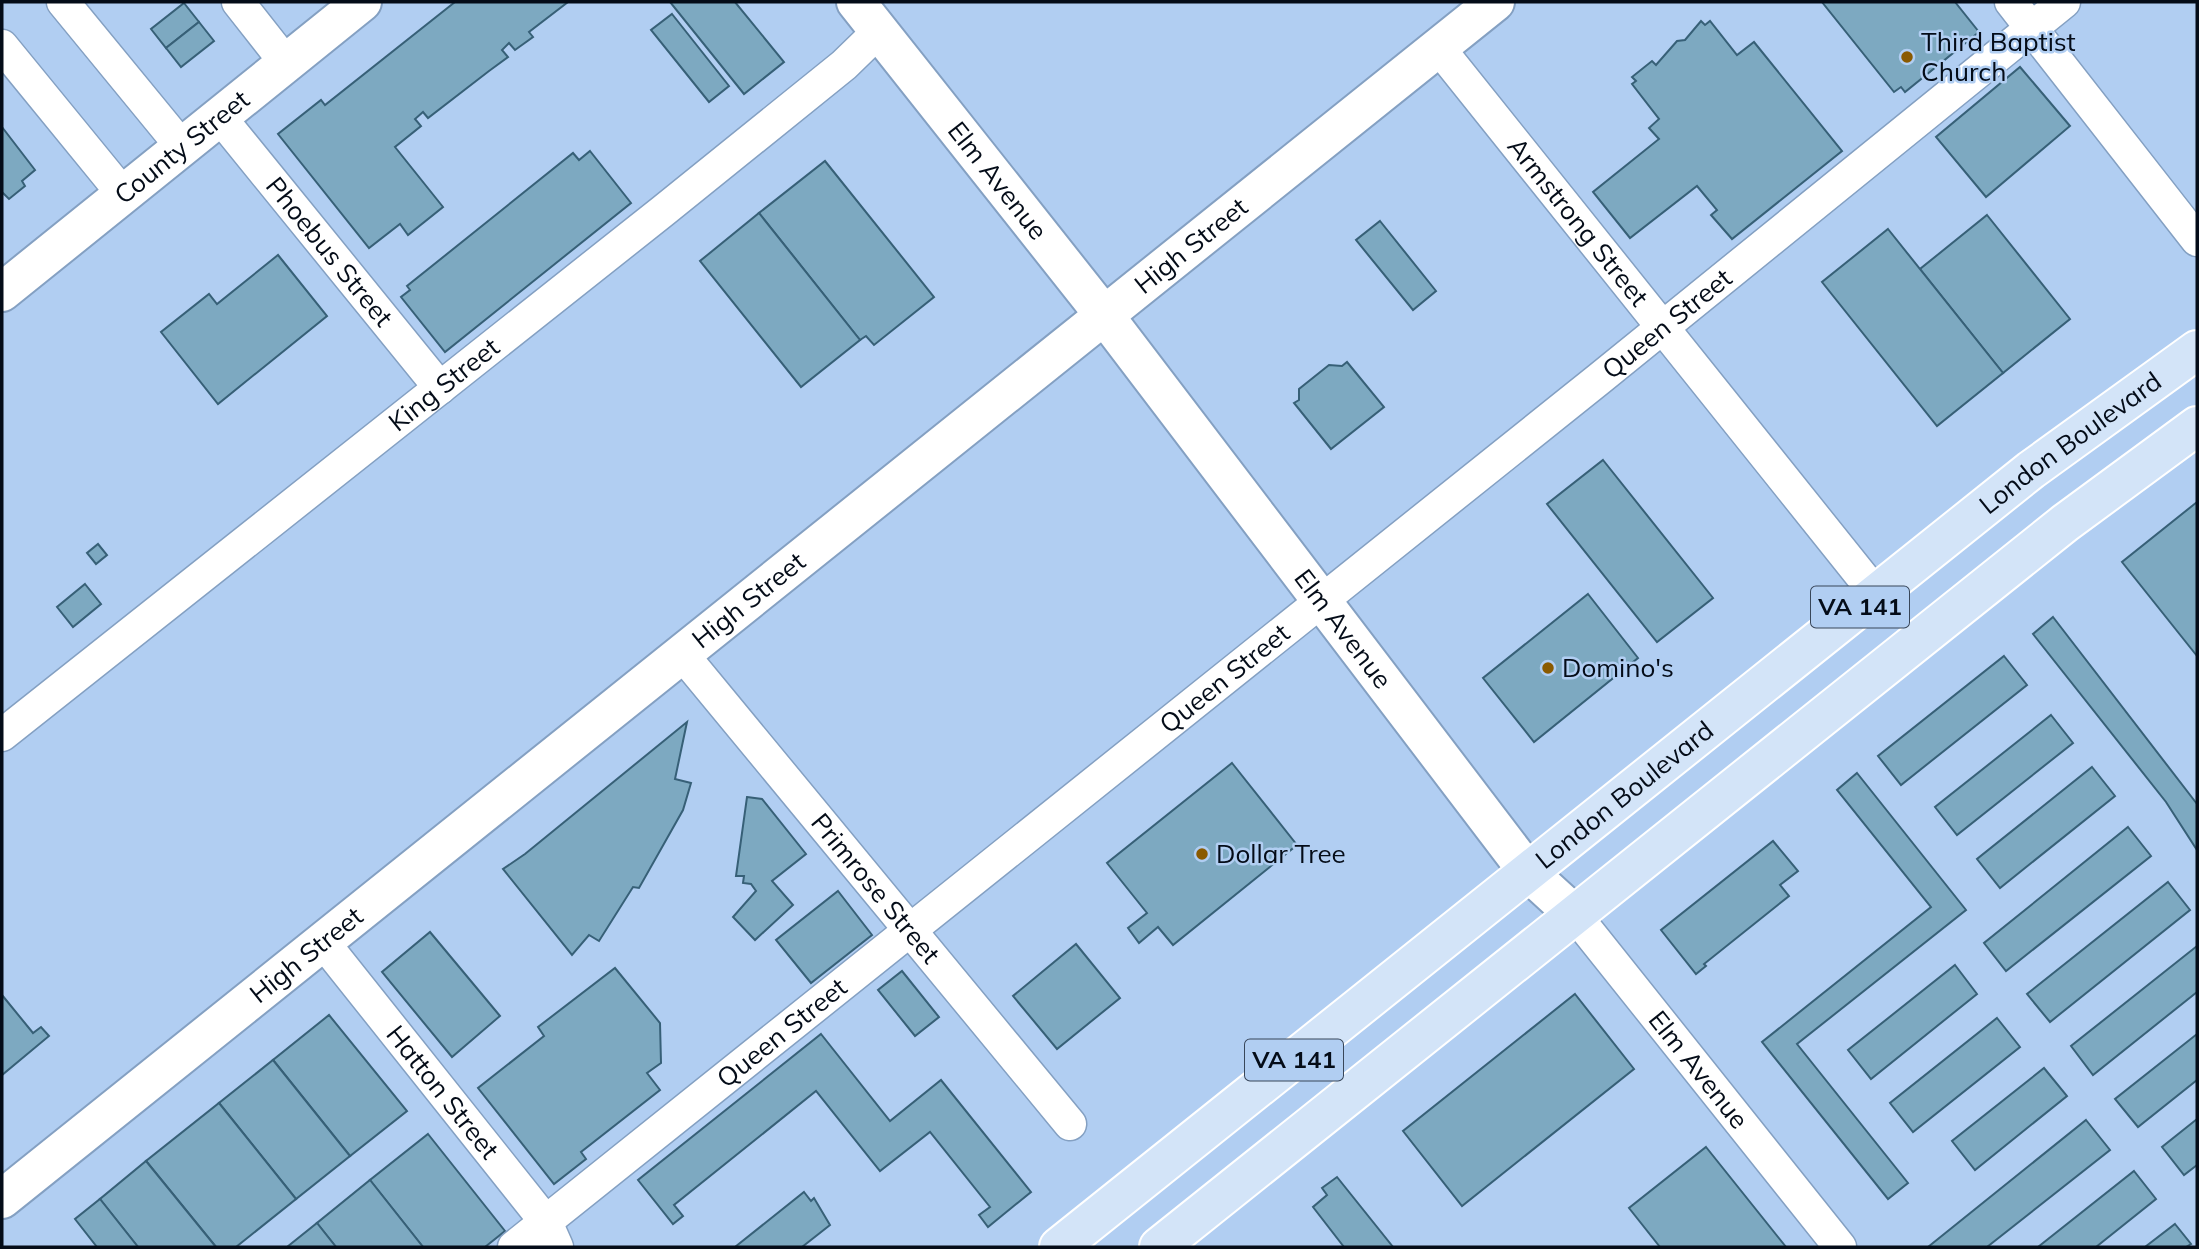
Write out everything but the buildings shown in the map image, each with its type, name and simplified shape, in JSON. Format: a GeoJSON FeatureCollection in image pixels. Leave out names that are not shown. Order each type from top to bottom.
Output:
{"type":"FeatureCollection","features":[{"type":"Feature","properties":{"kind":"main road","name":"County Street"},"geometry":{"type":"LineString","coordinates":[[2,292],[362,2]]}},
{"type":"Feature","properties":{"kind":"main road","name":"High Street"},"geometry":{"type":"LineString","coordinates":[[2,1199],[1495,2]]}},
{"type":"Feature","properties":{"kind":"main road","name":"Elm Avenue"},"geometry":{"type":"LineString","coordinates":[[868,16],[1104,315],[1528,872],[1575,915]]}},
{"type":"Feature","properties":{"kind":"main road","name":"London Boulevard"},"geometry":{"type":"LineString","coordinates":[[1059,1247],[2031,470],[2197,350]]}},
{"type":"Feature","properties":{"kind":"main road","name":"VA 141"},"geometry":{"type":"LineString","coordinates":[[1159,1247],[2065,523],[2197,426]]}},
{"type":"Feature","properties":{"kind":"street"},"geometry":{"type":"LineString","coordinates":[[63,2],[182,147]]}},
{"type":"Feature","properties":{"kind":"street"},"geometry":{"type":"LineString","coordinates":[[237,2],[286,62]]}},
{"type":"Feature","properties":{"kind":"street"},"geometry":{"type":"LineString","coordinates":[[2011,2],[2197,240]]}},
{"type":"Feature","properties":{"kind":"street","name":"Queen Street"},"geometry":{"type":"LineString","coordinates":[[514,1247],[551,1235],[910,930],[1664,327],[2064,2]]}},
{"type":"Feature","properties":{"kind":"street","name":"King Street"},"geometry":{"type":"LineString","coordinates":[[2,735],[844,65],[868,16]]}},
{"type":"Feature","properties":{"kind":"street"},"geometry":{"type":"LineString","coordinates":[[2,46],[122,194]]}},
{"type":"Feature","properties":{"kind":"street","name":"Armstrong Street"},"geometry":{"type":"LineString","coordinates":[[1438,47],[1876,594]]}},
{"type":"Feature","properties":{"kind":"street","name":"Phoebus Street"},"geometry":{"type":"LineString","coordinates":[[219,117],[440,388]]}},
{"type":"Feature","properties":{"kind":"street","name":"Primrose Street"},"geometry":{"type":"LineString","coordinates":[[682,654],[1070,1124]]}},
{"type":"Feature","properties":{"kind":"street","name":"Elm Avenue"},"geometry":{"type":"LineString","coordinates":[[1575,915],[1840,1247]]}},
{"type":"Feature","properties":{"kind":"street","name":"Hatton Street"},"geometry":{"type":"LineString","coordinates":[[323,942],[551,1235]]}},
{"type":"Feature","properties":{"kind":"place","name":"Third Baptist Church"},"geometry":{"type":"Point","coordinates":[1907,57]}},
{"type":"Feature","properties":{"kind":"place","name":"Domino's"},"geometry":{"type":"Point","coordinates":[1548,668]}},
{"type":"Feature","properties":{"kind":"place","name":"Dollar Tree"},"geometry":{"type":"Point","coordinates":[1202,854]}}]}
